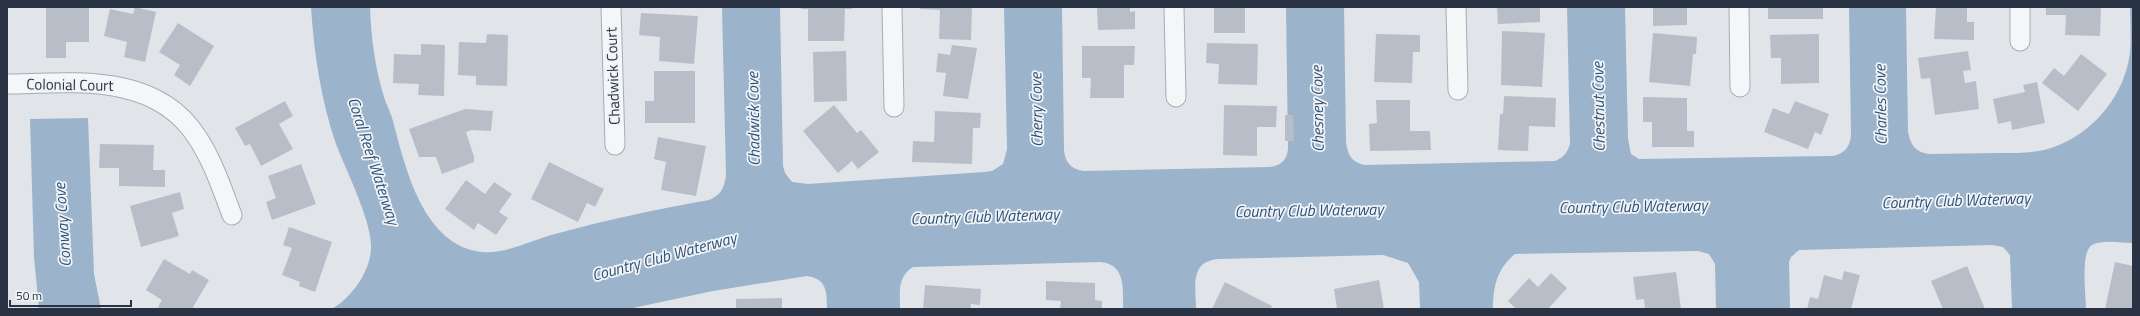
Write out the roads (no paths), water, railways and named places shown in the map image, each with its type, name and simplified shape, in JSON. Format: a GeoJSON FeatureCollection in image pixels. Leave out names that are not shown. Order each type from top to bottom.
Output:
{"type":"FeatureCollection","features":[{"type":"Feature","properties":{"kind":"street","name":"Chadwick Court"},"geometry":{"type":"LineString","coordinates":[[611,7],[615,146]]}},
{"type":"Feature","properties":{"kind":"street"},"geometry":{"type":"LineString","coordinates":[[892,7],[894,107]]}},
{"type":"Feature","properties":{"kind":"street"},"geometry":{"type":"LineString","coordinates":[[1174,7],[1176,97]]}},
{"type":"Feature","properties":{"kind":"street"},"geometry":{"type":"LineString","coordinates":[[1456,7],[1458,90]]}},
{"type":"Feature","properties":{"kind":"street"},"geometry":{"type":"LineString","coordinates":[[1739,7],[1740,86]]}},
{"type":"Feature","properties":{"kind":"street"},"geometry":{"type":"LineString","coordinates":[[2020,7],[2020,41]]}},
{"type":"Feature","properties":{"kind":"street","name":"Colonial Court"},"geometry":{"type":"LineString","coordinates":[[7,84],[100,83],[137,91],[155,99],[180,116],[196,136],[212,165],[232,215]]}},
{"type":"Feature","properties":{"kind":"water"},"geometry":{"type":"Polygon","coordinates":[[[311,7],[370,7],[371,30],[378,75],[405,163],[421,203],[432,221],[445,236],[462,247],[482,252],[491,252],[510,249],[555,234],[612,219],[709,200],[719,193],[723,188],[726,176],[722,7],[780,7],[783,166],[785,173],[792,182],[808,184],[984,172],[992,171],[1003,164],[1007,149],[1004,7],[1062,7],[1064,150],[1069,164],[1075,169],[1083,171],[1269,167],[1283,162],[1288,149],[1286,7],[1344,7],[1346,142],[1349,154],[1353,160],[1365,165],[1555,161],[1561,158],[1570,144],[1567,7],[1625,7],[1628,139],[1631,154],[1639,159],[1833,156],[1844,151],[1848,146],[1851,135],[1849,7],[1906,7],[1908,132],[1912,144],[1917,150],[1929,154],[2016,153],[2044,150],[2060,145],[2088,128],[2110,104],[2125,75],[2129,59],[2131,40],[2130,7],[2133,7],[2133,243],[2101,242],[2092,245],[2088,249],[2085,265],[2086,309],[2012,309],[2010,255],[2003,247],[1992,245],[1799,250],[1791,257],[1789,262],[1790,309],[1716,309],[1715,264],[1709,254],[1698,251],[1515,254],[1504,266],[1497,278],[1493,309],[1420,309],[1419,282],[1408,263],[1383,255],[1218,259],[1209,261],[1202,265],[1198,270],[1196,277],[1196,309],[1123,309],[1123,286],[1119,272],[1115,267],[1100,262],[913,267],[904,275],[900,285],[900,309],[827,309],[827,297],[822,283],[819,280],[807,276],[713,291],[628,309],[332,309],[347,298],[359,282],[368,265],[371,247],[370,236],[363,210],[336,144],[326,111],[316,59],[311,7]]]}},
{"type":"Feature","properties":{"kind":"water","name":"Conway Cove"},"geometry":{"type":"Polygon","coordinates":[[[88,118],[94,274],[101,309],[39,309],[34,257],[30,119],[88,118]]]}},
{"type":"Feature","properties":{"kind":"water label","name":"Charles Cove"},"geometry":{"type":"Point","coordinates":[1880,105]}},
{"type":"Feature","properties":{"kind":"water label","name":"Chestnut Cove"},"geometry":{"type":"Point","coordinates":[1598,107]}},
{"type":"Feature","properties":{"kind":"water label","name":"Chesney Cove"},"geometry":{"type":"Point","coordinates":[1317,109]}},
{"type":"Feature","properties":{"kind":"water label","name":"Cherry Cove"},"geometry":{"type":"Point","coordinates":[1036,110]}},
{"type":"Feature","properties":{"kind":"water label","name":"Chadwick Cove"},"geometry":{"type":"Point","coordinates":[753,119]}},
{"type":"Feature","properties":{"kind":"water label","name":"Coral Reef Waterway"},"geometry":{"type":"Point","coordinates":[374,161]}},
{"type":"Feature","properties":{"kind":"water label","name":"Country Club Waterway"},"geometry":{"type":"Point","coordinates":[1956,200]}},
{"type":"Feature","properties":{"kind":"water label","name":"Country Club Waterway"},"geometry":{"type":"Point","coordinates":[1633,206]}},
{"type":"Feature","properties":{"kind":"water label","name":"Country Club Waterway"},"geometry":{"type":"Point","coordinates":[1309,210]}},
{"type":"Feature","properties":{"kind":"water label","name":"Country Club Waterway"},"geometry":{"type":"Point","coordinates":[985,216]}},
{"type":"Feature","properties":{"kind":"water label","name":"Country Club Waterway"},"geometry":{"type":"Point","coordinates":[664,256]}}]}
